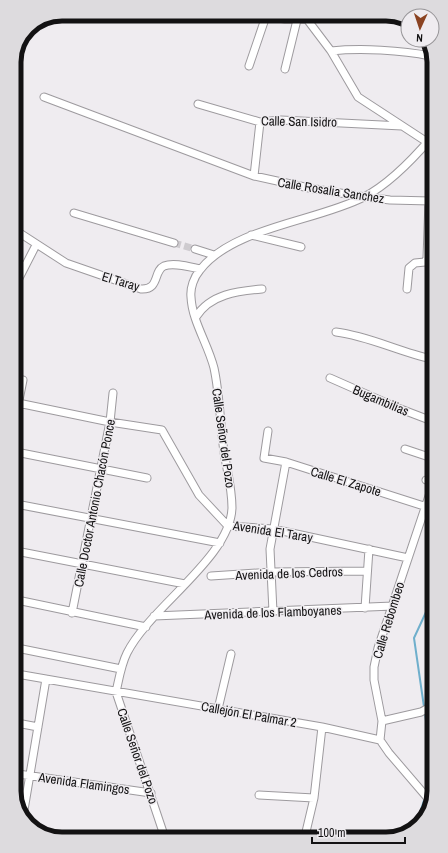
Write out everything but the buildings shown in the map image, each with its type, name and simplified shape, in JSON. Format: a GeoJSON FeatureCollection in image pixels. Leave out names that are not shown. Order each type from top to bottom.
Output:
{"type":"FeatureCollection","features":[{"type":"Feature","properties":{"kind":"street"},"geometry":{"type":"LineString","coordinates":[[249,66],[264,21]]}},
{"type":"Feature","properties":{"kind":"street"},"geometry":{"type":"LineString","coordinates":[[285,69],[297,21]]}},
{"type":"Feature","properties":{"kind":"street"},"geometry":{"type":"LineString","coordinates":[[309,21],[332,51],[358,97],[427,141]]}},
{"type":"Feature","properties":{"kind":"street"},"geometry":{"type":"LineString","coordinates":[[332,51],[346,50],[391,52],[426,56]]}},
{"type":"Feature","properties":{"kind":"street","name":"Calle Rosalia Sanchez"},"geometry":{"type":"LineString","coordinates":[[44,97],[254,176],[309,188],[365,197],[427,201]]}},
{"type":"Feature","properties":{"kind":"street","name":"Calle San Isidro"},"geometry":{"type":"LineString","coordinates":[[198,104],[260,122],[281,120],[402,126]]}},
{"type":"Feature","properties":{"kind":"street"},"geometry":{"type":"LineString","coordinates":[[254,176],[260,122]]}},
{"type":"Feature","properties":{"kind":"street","name":"Calle Señor del Pozo"},"geometry":{"type":"LineString","coordinates":[[164,832],[116,692],[127,651],[154,616],[185,584],[220,543],[228,526],[232,509],[231,481],[224,453],[218,393],[213,367],[190,295],[192,284],[200,269],[214,255],[250,235],[365,197],[391,177],[427,144]]}},
{"type":"Feature","properties":{"kind":"street"},"geometry":{"type":"LineString","coordinates":[[74,213],[174,243]]}},
{"type":"Feature","properties":{"kind":"street"},"geometry":{"type":"LineString","coordinates":[[21,234],[36,244],[21,273]]}},
{"type":"Feature","properties":{"kind":"street"},"geometry":{"type":"LineString","coordinates":[[250,235],[302,247]]}},
{"type":"Feature","properties":{"kind":"street","name":"El Taray"},"geometry":{"type":"LineString","coordinates":[[36,244],[66,263],[147,289],[152,286],[160,270],[165,266],[176,265],[200,269]]}},
{"type":"Feature","properties":{"kind":"street"},"geometry":{"type":"LineString","coordinates":[[195,249],[214,255]]}},
{"type":"Feature","properties":{"kind":"street"},"geometry":{"type":"LineString","coordinates":[[407,289],[409,268],[415,263],[425,262],[427,258]]}},
{"type":"Feature","properties":{"kind":"street"},"geometry":{"type":"LineString","coordinates":[[196,317],[205,306],[220,298],[236,292],[262,289]]}},
{"type":"Feature","properties":{"kind":"street"},"geometry":{"type":"LineString","coordinates":[[336,332],[352,334],[378,341],[409,354],[427,358]]}},
{"type":"Feature","properties":{"kind":"street","name":"Bugambilias"},"geometry":{"type":"LineString","coordinates":[[330,378],[427,419]]}},
{"type":"Feature","properties":{"kind":"street"},"geometry":{"type":"LineString","coordinates":[[21,390],[23,380]]}},
{"type":"Feature","properties":{"kind":"street","name":"Calle Doctor Antonio Chacón Ponce"},"geometry":{"type":"LineString","coordinates":[[72,612],[110,422],[113,393]]}},
{"type":"Feature","properties":{"kind":"street"},"geometry":{"type":"LineString","coordinates":[[21,405],[110,422]]}},
{"type":"Feature","properties":{"kind":"street","name":"Avenida El Taray"},"geometry":{"type":"LineString","coordinates":[[110,422],[162,430],[199,494],[228,526],[273,529],[408,558]]}},
{"type":"Feature","properties":{"kind":"street","name":"Calle El Zapote"},"geometry":{"type":"LineString","coordinates":[[268,431],[264,458],[286,462],[427,507]]}},
{"type":"Feature","properties":{"kind":"street"},"geometry":{"type":"LineString","coordinates":[[405,449],[427,456]]}},
{"type":"Feature","properties":{"kind":"street"},"geometry":{"type":"LineString","coordinates":[[21,453],[147,478]]}},
{"type":"Feature","properties":{"kind":"street"},"geometry":{"type":"LineString","coordinates":[[273,612],[270,549],[286,462]]}},
{"type":"Feature","properties":{"kind":"street"},"geometry":{"type":"LineString","coordinates":[[21,505],[220,543]]}},
{"type":"Feature","properties":{"kind":"street","name":"Calle Rebombeo"},"geometry":{"type":"LineString","coordinates":[[380,740],[382,721],[374,680],[374,667],[408,558],[427,507]]}},
{"type":"Feature","properties":{"kind":"street"},"geometry":{"type":"LineString","coordinates":[[365,608],[369,549]]}},
{"type":"Feature","properties":{"kind":"street"},"geometry":{"type":"LineString","coordinates":[[21,552],[185,584]]}},
{"type":"Feature","properties":{"kind":"street","name":"Avenida de los Cedros"},"geometry":{"type":"LineString","coordinates":[[211,576],[272,572],[367,571]]}},
{"type":"Feature","properties":{"kind":"street"},"geometry":{"type":"LineString","coordinates":[[21,601],[146,627]]}},
{"type":"Feature","properties":{"kind":"street","name":"Avenida de los Flamboyanes"},"geometry":{"type":"LineString","coordinates":[[154,616],[393,606]]}},
{"type":"Feature","properties":{"kind":"street"},"geometry":{"type":"LineString","coordinates":[[21,649],[121,669]]}},
{"type":"Feature","properties":{"kind":"street"},"geometry":{"type":"LineString","coordinates":[[218,709],[231,654]]}},
{"type":"Feature","properties":{"kind":"street","name":"Callejón El Palmar 2"},"geometry":{"type":"LineString","coordinates":[[21,675],[322,727],[380,740]]}},
{"type":"Feature","properties":{"kind":"street"},"geometry":{"type":"LineString","coordinates":[[24,807],[46,679]]}},
{"type":"Feature","properties":{"kind":"street"},"geometry":{"type":"LineString","coordinates":[[382,721],[421,712],[427,709]]}},
{"type":"Feature","properties":{"kind":"street"},"geometry":{"type":"LineString","coordinates":[[21,724],[38,727]]}},
{"type":"Feature","properties":{"kind":"street"},"geometry":{"type":"LineString","coordinates":[[306,832],[314,798],[322,727]]}},
{"type":"Feature","properties":{"kind":"street"},"geometry":{"type":"LineString","coordinates":[[380,740],[389,753],[426,796]]}},
{"type":"Feature","properties":{"kind":"street","name":"Avenida Flamingos"},"geometry":{"type":"LineString","coordinates":[[21,774],[151,793]]}},
{"type":"Feature","properties":{"kind":"street"},"geometry":{"type":"LineString","coordinates":[[259,795],[314,798]]}},
{"type":"Feature","properties":{"kind":"waterway"},"geometry":{"type":"LineString","coordinates":[[427,610],[414,638],[427,728]]}},
{"type":"Feature","properties":{"kind":"waterway"},"geometry":{"type":"LineString","coordinates":[[419,815],[425,797]]}},
{"type":"Feature","properties":{"kind":"tunnel"},"geometry":{"type":"LineString","coordinates":[[174,243],[195,249]]}}]}
